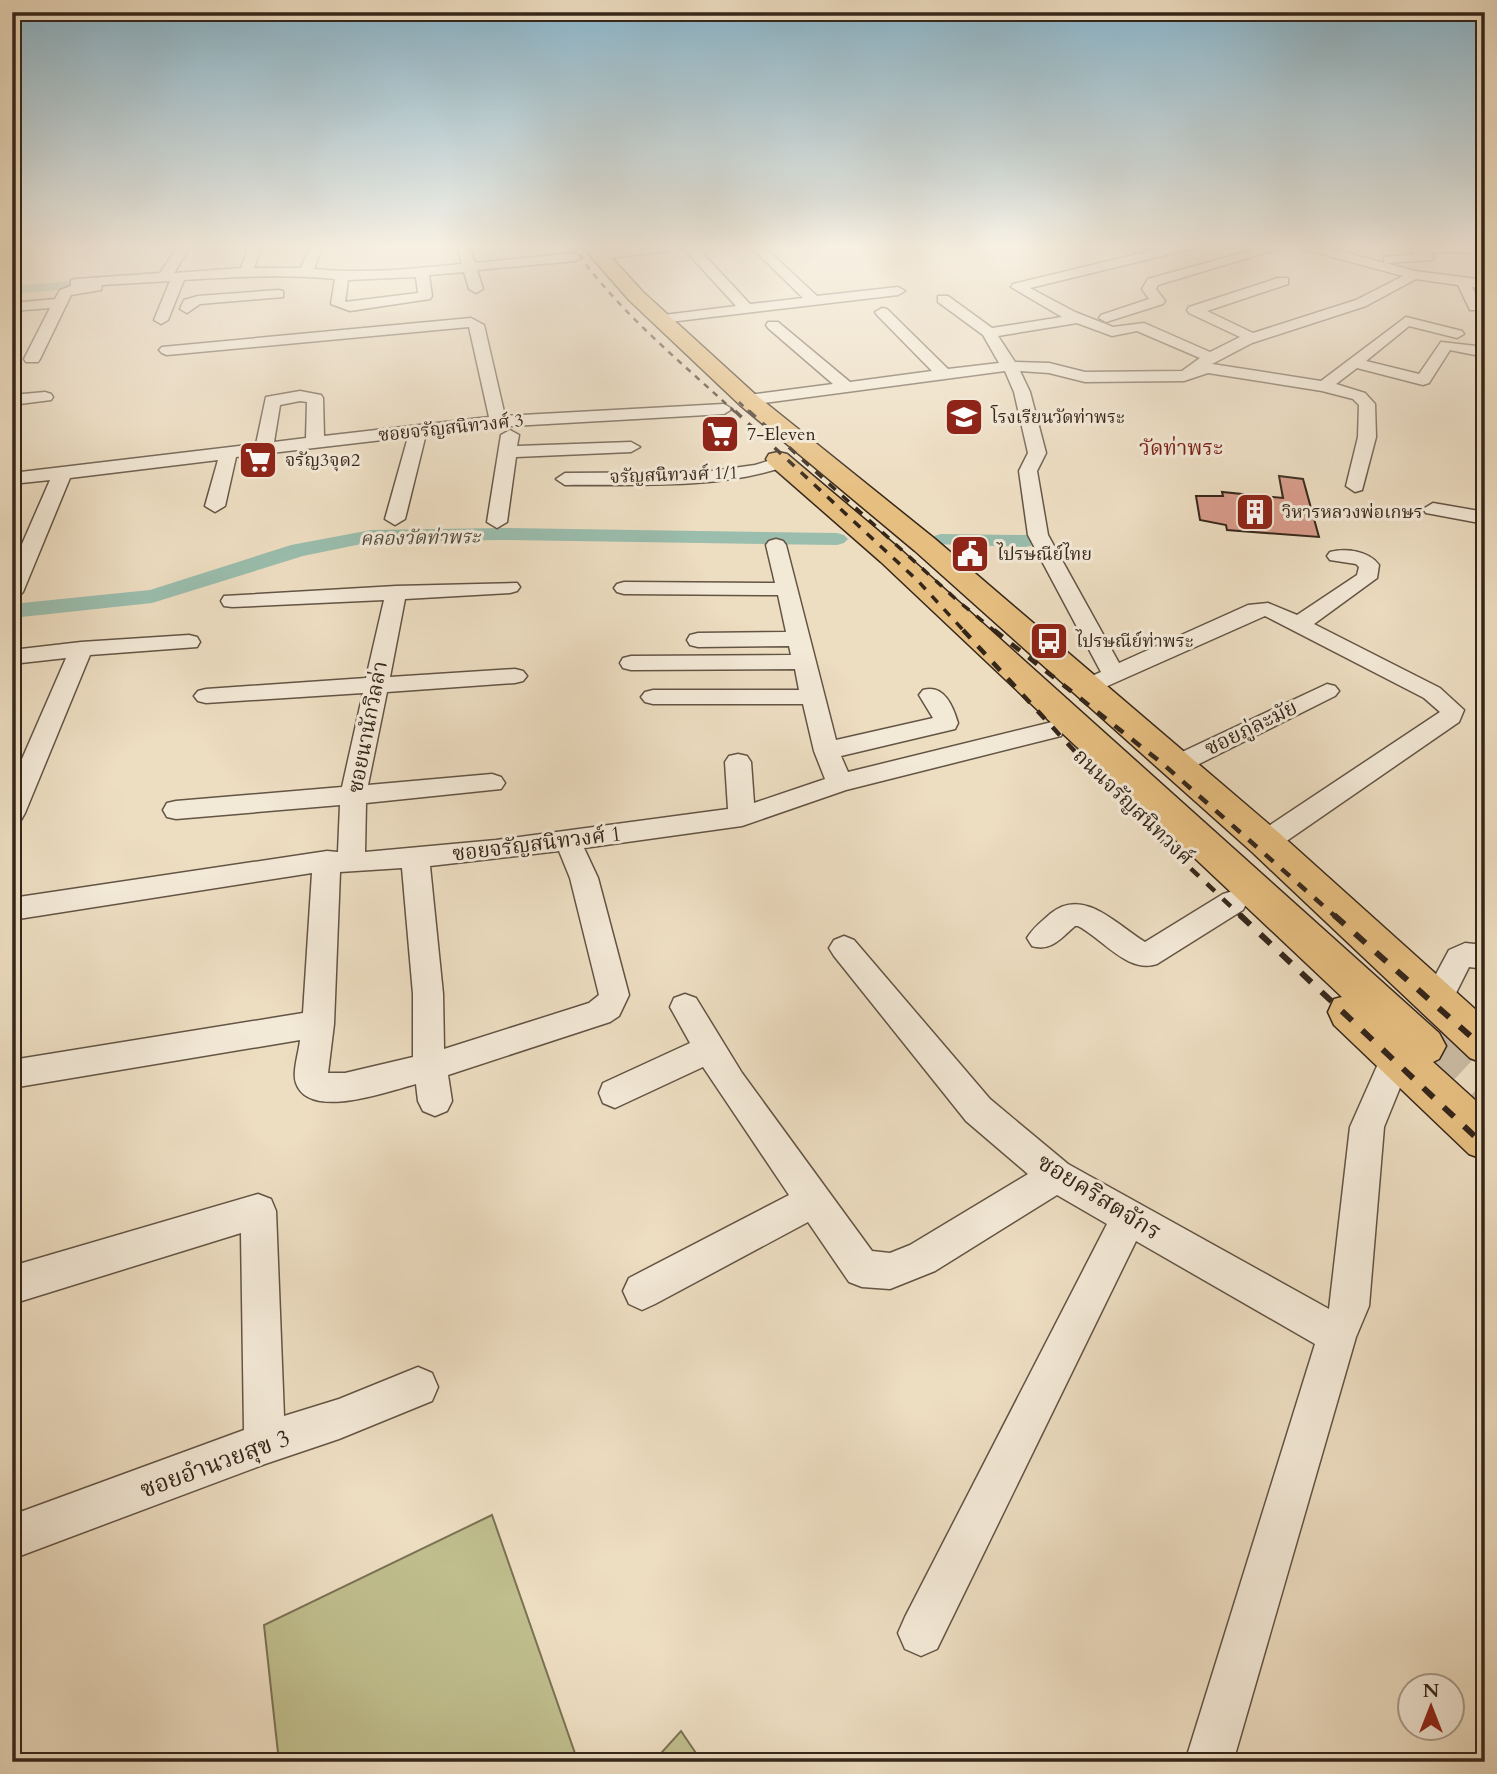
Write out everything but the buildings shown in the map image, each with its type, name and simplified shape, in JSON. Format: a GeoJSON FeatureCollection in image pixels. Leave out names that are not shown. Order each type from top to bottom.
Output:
{"type":"FeatureCollection","features":[{"type":"Feature","properties":{"kind":"main road","name":"ถนนจรัญสนิทวงศ์"},"geometry":{"type":"LineString","coordinates":[[670,328],[748,400],[786,458],[859,545],[1052,730],[1233,902],[1423,1049]]}},
{"type":"Feature","properties":{"kind":"main road"},"geometry":{"type":"LineString","coordinates":[[700,386],[743,427]]}},
{"type":"Feature","properties":{"kind":"main road","name":"ถนนจรัญสนิทวงศ์"},"geometry":{"type":"LineString","coordinates":[[786,458],[925,545],[1100,680],[1176,765],[1265,842],[1485,1045]]}},
{"type":"Feature","properties":{"kind":"main road","name":"ถนนจรัญสนิทวงศ์"},"geometry":{"type":"LineString","coordinates":[[786,458],[1423,1049],[1485,1139]]}},
{"type":"Feature","properties":{"kind":"street"},"geometry":{"type":"LineString","coordinates":[[32,359],[47,328]]}},
{"type":"Feature","properties":{"kind":"street"},"geometry":{"type":"LineString","coordinates":[[167,350],[393,328]]}},
{"type":"Feature","properties":{"kind":"street"},"geometry":{"type":"LineString","coordinates":[[478,328],[505,421],[509,452],[497,522]]}},
{"type":"Feature","properties":{"kind":"street"},"geometry":{"type":"LineString","coordinates":[[777,328],[845,386]]}},
{"type":"Feature","properties":{"kind":"street"},"geometry":{"type":"LineString","coordinates":[[898,328],[943,373]]}},
{"type":"Feature","properties":{"kind":"street"},"geometry":{"type":"LineString","coordinates":[[982,328],[989,333],[1001,356],[1010,366],[1022,392],[1037,453],[1028,471],[1038,535],[1100,680],[1256,610],[1268,609],[1300,623],[1432,693],[1452,710],[1451,717],[1265,842]]}},
{"type":"Feature","properties":{"kind":"street"},"geometry":{"type":"LineString","coordinates":[[989,333],[1028,328]]}},
{"type":"Feature","properties":{"kind":"street"},"geometry":{"type":"LineString","coordinates":[[1103,328],[1112,332],[1131,328]]}},
{"type":"Feature","properties":{"kind":"street"},"geometry":{"type":"LineString","coordinates":[[1143,328],[1210,357]]}},
{"type":"Feature","properties":{"kind":"street"},"geometry":{"type":"LineString","coordinates":[[1231,328],[1253,338]]}},
{"type":"Feature","properties":{"kind":"street"},"geometry":{"type":"LineString","coordinates":[[1184,376],[1210,357],[1282,328]]}},
{"type":"Feature","properties":{"kind":"street"},"geometry":{"type":"LineString","coordinates":[[1324,386],[1396,328]]}},
{"type":"Feature","properties":{"kind":"street"},"geometry":{"type":"LineString","coordinates":[[1432,328],[1457,334]]}},
{"type":"Feature","properties":{"kind":"street"},"geometry":{"type":"LineString","coordinates":[[1353,362],[1423,380],[1446,345],[1485,352]]}},
{"type":"Feature","properties":{"kind":"street"},"geometry":{"type":"LineString","coordinates":[[748,400],[1010,366],[1049,368],[1085,377],[1184,376],[1206,369],[1324,386],[1359,396],[1367,404],[1367,437],[1355,486]]}},
{"type":"Feature","properties":{"kind":"street"},"geometry":{"type":"LineString","coordinates":[[264,449],[269,405],[278,398],[309,395],[315,398],[315,443]]}},
{"type":"Feature","properties":{"kind":"street"},"geometry":{"type":"LineString","coordinates":[[12,400],[45,397]]}},
{"type":"Feature","properties":{"kind":"street","name":"ซอยจรัญสนิทวงศ์ 3"},"geometry":{"type":"LineString","coordinates":[[12,479],[505,421],[724,409]]}},
{"type":"Feature","properties":{"kind":"street"},"geometry":{"type":"LineString","coordinates":[[395,519],[418,430]]}},
{"type":"Feature","properties":{"kind":"street"},"geometry":{"type":"LineString","coordinates":[[509,452],[631,447]]}},
{"type":"Feature","properties":{"kind":"street"},"geometry":{"type":"LineString","coordinates":[[215,506],[228,454]]}},
{"type":"Feature","properties":{"kind":"street","name":"จรัญสนิทวงศ์ 1/1"},"geometry":{"type":"LineString","coordinates":[[565,479],[716,476],[762,470],[786,458]]}},
{"type":"Feature","properties":{"kind":"street"},"geometry":{"type":"LineString","coordinates":[[12,592],[62,474]]}},
{"type":"Feature","properties":{"kind":"street"},"geometry":{"type":"LineString","coordinates":[[1433,509],[1485,518]]}},
{"type":"Feature","properties":{"kind":"street"},"geometry":{"type":"LineString","coordinates":[[776,545],[826,751],[840,783]]}},
{"type":"Feature","properties":{"kind":"street"},"geometry":{"type":"LineString","coordinates":[[1300,623],[1367,578],[1370,573],[1369,565],[1362,559],[1337,556]]}},
{"type":"Feature","properties":{"kind":"street"},"geometry":{"type":"LineString","coordinates":[[232,601],[510,587]]}},
{"type":"Feature","properties":{"kind":"street"},"geometry":{"type":"LineString","coordinates":[[624,588],[787,589]]}},
{"type":"Feature","properties":{"kind":"street","name":"ซอยนานักวิลล่า"},"geometry":{"type":"LineString","coordinates":[[397,592],[339,862],[310,1080],[321,1088],[345,1087],[431,1067]]}},
{"type":"Feature","properties":{"kind":"street"},"geometry":{"type":"LineString","coordinates":[[698,640],[799,639]]}},
{"type":"Feature","properties":{"kind":"street"},"geometry":{"type":"LineString","coordinates":[[12,657],[81,649],[189,642]]}},
{"type":"Feature","properties":{"kind":"street"},"geometry":{"type":"LineString","coordinates":[[12,813],[81,649]]}},
{"type":"Feature","properties":{"kind":"street"},"geometry":{"type":"LineString","coordinates":[[631,663],[804,662]]}},
{"type":"Feature","properties":{"kind":"street"},"geometry":{"type":"LineString","coordinates":[[206,696],[515,676]]}},
{"type":"Feature","properties":{"kind":"street","name":"ซอยภู่ละมัย"},"geometry":{"type":"LineString","coordinates":[[1176,765],[1327,691]]}},
{"type":"Feature","properties":{"kind":"street"},"geometry":{"type":"LineString","coordinates":[[826,751],[946,723],[942,710],[931,695]]}},
{"type":"Feature","properties":{"kind":"street"},"geometry":{"type":"LineString","coordinates":[[653,698],[813,697]]}},
{"type":"Feature","properties":{"kind":"street","name":"ซอยจรัญสนิทวงศ์ 1"},"geometry":{"type":"LineString","coordinates":[[12,909],[339,862],[415,858],[568,841],[742,817],[840,783],[1052,730]]}},
{"type":"Feature","properties":{"kind":"street"},"geometry":{"type":"LineString","coordinates":[[737,762],[742,817]]}},
{"type":"Feature","properties":{"kind":"street"},"geometry":{"type":"LineString","coordinates":[[176,810],[492,783]]}},
{"type":"Feature","properties":{"kind":"street"},"geometry":{"type":"LineString","coordinates":[[431,1067],[590,1017],[612,1002],[614,995],[584,878],[568,841]]}},
{"type":"Feature","properties":{"kind":"street"},"geometry":{"type":"LineString","coordinates":[[415,858],[435,1101]]}},
{"type":"Feature","properties":{"kind":"street"},"geometry":{"type":"LineString","coordinates":[[1042,938],[1069,914],[1081,913],[1092,918],[1132,951],[1147,956],[1233,902]]}},
{"type":"Feature","properties":{"kind":"street","name":"ซอยคริสตจักร"},"geometry":{"type":"LineString","coordinates":[[844,948],[978,1110],[1056,1176],[1337,1335]]}},
{"type":"Feature","properties":{"kind":"street"},"geometry":{"type":"LineString","coordinates":[[1436,1002],[1459,958],[1465,955],[1485,957]]}},
{"type":"Feature","properties":{"kind":"street"},"geometry":{"type":"LineString","coordinates":[[685,1007],[709,1049],[862,1269],[890,1271],[922,1258],[1056,1176]]}},
{"type":"Feature","properties":{"kind":"street"},"geometry":{"type":"LineString","coordinates":[[12,1074],[317,1024]]}},
{"type":"Feature","properties":{"kind":"street"},"geometry":{"type":"LineString","coordinates":[[615,1093],[709,1049]]}},
{"type":"Feature","properties":{"kind":"street"},"geometry":{"type":"LineString","coordinates":[[1209,1762],[1337,1335],[1350,1307],[1367,1127],[1423,1049]]}},
{"type":"Feature","properties":{"kind":"street"},"geometry":{"type":"LineString","coordinates":[[642,1291],[813,1201]]}},
{"type":"Feature","properties":{"kind":"street"},"geometry":{"type":"LineString","coordinates":[[12,1285],[257,1211],[265,1443]]}},
{"type":"Feature","properties":{"kind":"street"},"geometry":{"type":"LineString","coordinates":[[922,1633],[1129,1217]]}},
{"type":"Feature","properties":{"kind":"street","name":"ซอยอำนวยสุข 3"},"geometry":{"type":"LineString","coordinates":[[12,1538],[265,1443],[328,1423],[418,1387]]}},
{"type":"Feature","properties":{"kind":"shaded area"},"geometry":{"type":"Polygon","coordinates":[[[492,1515],[578,1762],[279,1762],[264,1625],[492,1515]]]}},
{"type":"Feature","properties":{"kind":"shaded area"},"geometry":{"type":"Polygon","coordinates":[[[681,1731],[702,1762],[653,1762],[681,1731]]]}},
{"type":"Feature","properties":{"kind":"waterway","name":"คลองวัดท่าพระ"},"geometry":{"type":"LineString","coordinates":[[12,611],[152,596],[299,550],[371,536],[503,534],[837,539]]}},
{"type":"Feature","properties":{"kind":"waterway","name":"คลองวัดท่าพระ"},"geometry":{"type":"LineString","coordinates":[[941,540],[1026,541]]}},
{"type":"Feature","properties":{"kind":"tunnel"},"geometry":{"type":"LineString","coordinates":[[1424,1046],[1485,1103]]}},
{"type":"Feature","properties":{"kind":"railway"},"geometry":{"type":"LineString","coordinates":[[644,328],[736,413]]}},
{"type":"Feature","properties":{"kind":"railway"},"geometry":{"type":"LineString","coordinates":[[739,402],[751,413]]}},
{"type":"Feature","properties":{"kind":"railway"},"geometry":{"type":"LineString","coordinates":[[735,411],[918,581],[965,632]]}},
{"type":"Feature","properties":{"kind":"railway"},"geometry":{"type":"LineString","coordinates":[[749,411],[958,601],[996,632]]}},
{"type":"Feature","properties":{"kind":"railway"},"geometry":{"type":"LineString","coordinates":[[963,630],[1127,808],[1242,917]]}},
{"type":"Feature","properties":{"kind":"railway"},"geometry":{"type":"LineString","coordinates":[[994,630],[1163,764],[1336,917]]}},
{"type":"Feature","properties":{"kind":"railway"},"geometry":{"type":"LineString","coordinates":[[1240,915],[1485,1146]]}},
{"type":"Feature","properties":{"kind":"railway"},"geometry":{"type":"LineString","coordinates":[[1334,915],[1485,1049]]}},
{"type":"Feature","properties":{"kind":"place","name":"โรงเรียนวัดท่าพระ"},"geometry":{"type":"Point","coordinates":[964,417]}},
{"type":"Feature","properties":{"kind":"place","name":"7-Eleven"},"geometry":{"type":"Point","coordinates":[720,434]}},
{"type":"Feature","properties":{"kind":"place","name":"จรัญ3จุด2"},"geometry":{"type":"Point","coordinates":[258,460]}},
{"type":"Feature","properties":{"kind":"place","name":"วิหารหลวงพ่อเกษร"},"geometry":{"type":"Point","coordinates":[1255,512]}},
{"type":"Feature","properties":{"kind":"place","name":"ไปรษณีย์ไทย"},"geometry":{"type":"Point","coordinates":[970,554]}},
{"type":"Feature","properties":{"kind":"place","name":"ไปรษณีย์ท่าพระ"},"geometry":{"type":"Point","coordinates":[1049,641]}},
{"type":"Feature","properties":{"kind":"district","name":"วัดท่าพระ"},"geometry":{"type":"Point","coordinates":[1181,448]}}]}
